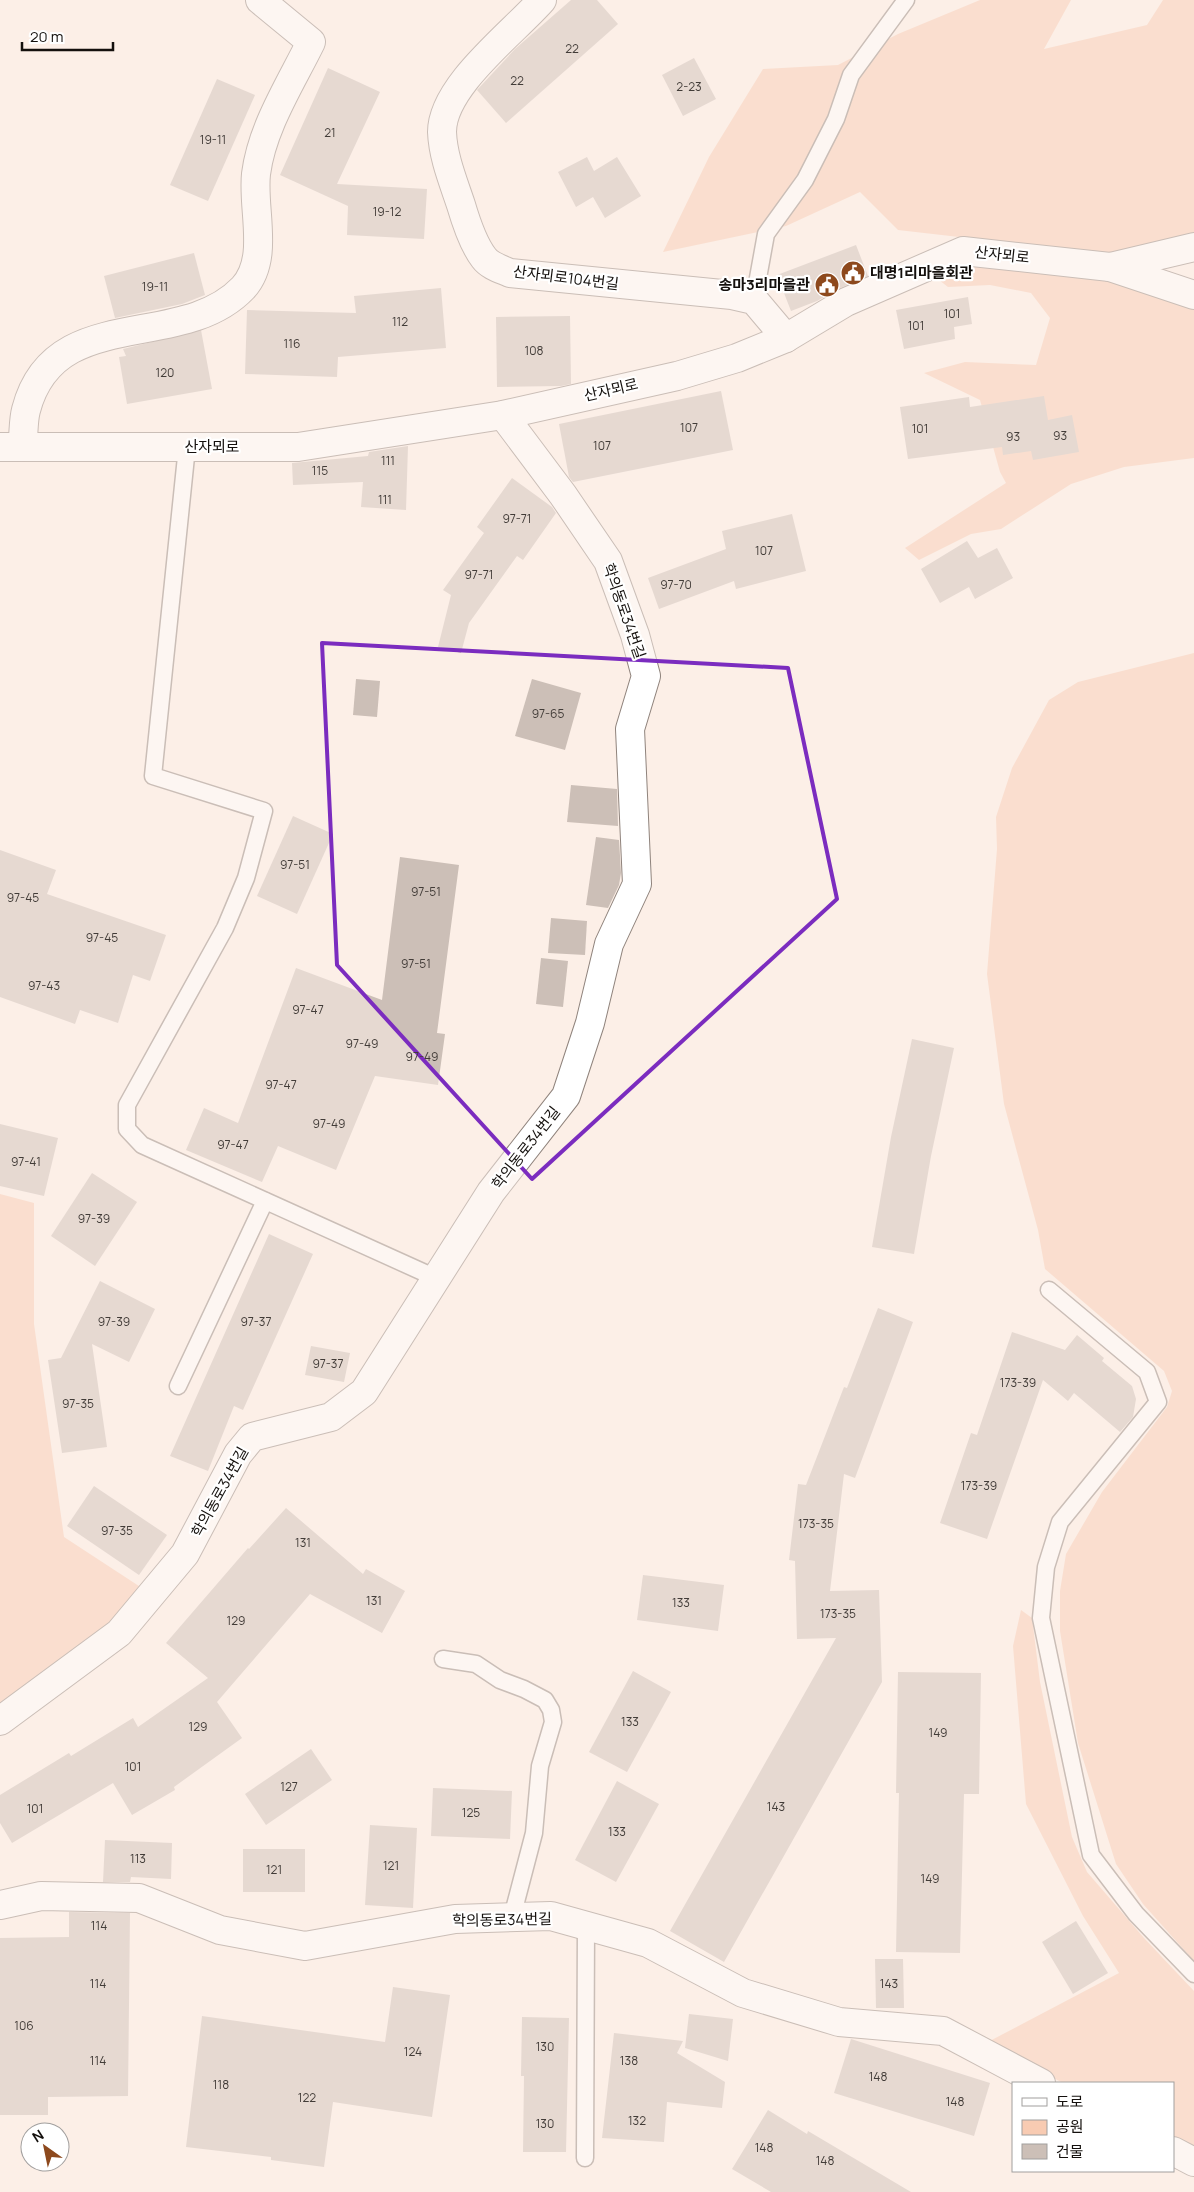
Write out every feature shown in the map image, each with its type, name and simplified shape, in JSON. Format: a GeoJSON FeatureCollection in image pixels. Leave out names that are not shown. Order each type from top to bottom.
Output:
{"type":"FeatureCollection","features":[{"type":"Feature","properties":{"kind":"street"},"geometry":{"type":"LineString","coordinates":[[11,447],[34,390],[46,370],[62,353],[100,338],[172,324],[204,313],[242,288],[253,273],[258,253],[256,176],[260,150],[311,42],[260,0]]}},
{"type":"Feature","properties":{"kind":"street","name":"산자뫼로104번길"},"geometry":{"type":"LineString","coordinates":[[542,0],[460,85],[449,105],[442,129],[444,153],[464,215],[484,258],[493,266],[510,273],[732,295],[754,300]]}},
{"type":"Feature","properties":{"kind":"street"},"geometry":{"type":"LineString","coordinates":[[1110,267],[1194,247]]}},
{"type":"Feature","properties":{"kind":"street","name":"산자뫼로"},"geometry":{"type":"LineString","coordinates":[[11,447],[298,447],[503,415],[677,376],[737,358],[786,338],[846,302],[963,251],[1110,267],[1194,295]]}},
{"type":"Feature","properties":{"kind":"street"},"geometry":{"type":"LineString","coordinates":[[754,300],[786,338]]}},
{"type":"Feature","properties":{"kind":"street","name":"학의동로34번길"},"geometry":{"type":"LineString","coordinates":[[0,1722],[119,1633],[185,1554],[238,1454],[252,1437],[331,1417],[364,1392],[491,1192],[566,1096],[590,1023],[609,944],[637,884],[630,729],[646,676],[635,635],[608,561],[563,495],[503,415]]}},
{"type":"Feature","properties":{"kind":"street","name":"학의동로34번길"},"geometry":{"type":"LineString","coordinates":[[0,1905],[41,1896],[139,1898],[220,1930],[305,1946],[455,1919],[551,1916],[648,1943],[743,1993],[839,2022],[943,2031],[1039,2082]]}},
{"type":"Feature","properties":{"kind":"street"},"geometry":{"type":"LineString","coordinates":[[1174,2152],[1194,2162]]}},
{"type":"Feature","properties":{"kind":"lane"},"geometry":{"type":"LineString","coordinates":[[754,300],[766,234],[805,180],[836,119],[851,75],[906,0]]}},
{"type":"Feature","properties":{"kind":"lane"},"geometry":{"type":"LineString","coordinates":[[187,447],[153,776],[264,811],[246,878],[225,928],[127,1105],[127,1129],[142,1145],[436,1278]]}},
{"type":"Feature","properties":{"kind":"lane"},"geometry":{"type":"LineString","coordinates":[[178,1386],[265,1201]]}},
{"type":"Feature","properties":{"kind":"lane"},"geometry":{"type":"LineString","coordinates":[[1049,1290],[1147,1372],[1158,1402],[1060,1522],[1046,1567],[1041,1618],[1092,1856],[1136,1914],[1194,1974]]}},
{"type":"Feature","properties":{"kind":"lane"},"geometry":{"type":"LineString","coordinates":[[443,1659],[476,1664],[500,1680],[524,1689],[545,1700],[551,1710],[553,1722],[540,1766],[534,1833],[512,1917]]}},
{"type":"Feature","properties":{"kind":"lane"},"geometry":{"type":"LineString","coordinates":[[585,2158],[586,1925]]}},
{"type":"Feature","properties":{"kind":"highlighted area"},"geometry":{"type":"Polygon","coordinates":[[[322,643],[788,668],[837,899],[532,1179],[337,965],[322,643]]]}},
{"type":"Feature","properties":{"kind":"green space"},"geometry":{"type":"Polygon","coordinates":[[[980,0],[1071,0],[1044,49],[1147,25],[1163,0],[1194,0],[1194,234],[1117,255],[898,230],[860,192],[786,226],[663,252],[709,157],[763,69],[838,65],[898,34],[980,0]]]}},
{"type":"Feature","properties":{"kind":"green space"},"geometry":{"type":"Polygon","coordinates":[[[959,261],[1095,276],[1194,307],[1194,458],[1124,467],[1071,484],[1001,529],[971,534],[919,560],[905,548],[1006,483],[1000,472],[980,400],[924,373],[965,362],[1036,365],[1050,318],[1031,293],[990,285],[948,287],[930,273],[959,261]]]}},
{"type":"Feature","properties":{"kind":"green space"},"geometry":{"type":"Polygon","coordinates":[[[1194,653],[1194,1961],[1143,1904],[1116,1864],[1078,1743],[1060,1631],[1060,1591],[1066,1554],[1102,1492],[1167,1407],[1172,1391],[1164,1371],[1045,1269],[1038,1230],[1004,1104],[987,974],[997,849],[996,817],[1012,768],[1049,700],[1078,682],[1194,653]]]}},
{"type":"Feature","properties":{"kind":"green space"},"geometry":{"type":"Polygon","coordinates":[[[0,1194],[34,1203],[34,1324],[64,1537],[145,1590],[105,1633],[0,1708],[0,1194]]]}},
{"type":"Feature","properties":{"kind":"green space"},"geometry":{"type":"Polygon","coordinates":[[[1021,1610],[1032,1618],[1040,1682],[1072,1837],[1087,1872],[1144,1938],[1194,1991],[1194,2152],[1174,2142],[1174,2082],[1061,2082],[986,2043],[1119,1973],[1083,1916],[1026,1804],[1013,1646],[1021,1610]]]}},
{"type":"Feature","properties":{"kind":"building"},"geometry":{"type":"Polygon","coordinates":[[[571,0],[597,0],[618,24],[506,123],[477,90],[515,49],[571,0]]]}},
{"type":"Feature","properties":{"kind":"building"},"geometry":{"type":"Polygon","coordinates":[[[694,58],[716,99],[683,116],[662,75],[694,58]]]}},
{"type":"Feature","properties":{"kind":"building"},"geometry":{"type":"Polygon","coordinates":[[[328,68],[380,92],[337,184],[427,189],[424,239],[347,235],[348,206],[280,175],[328,68]]]}},
{"type":"Feature","properties":{"kind":"building"},"geometry":{"type":"Polygon","coordinates":[[[217,79],[255,95],[208,201],[170,185],[217,79]]]}},
{"type":"Feature","properties":{"kind":"building"},"geometry":{"type":"Polygon","coordinates":[[[587,157],[594,171],[617,157],[641,196],[605,218],[593,197],[576,207],[558,172],[587,157]]]}},
{"type":"Feature","properties":{"kind":"building"},"geometry":{"type":"Polygon","coordinates":[[[856,245],[868,276],[840,288],[817,301],[791,311],[777,275],[856,245]]]}},
{"type":"Feature","properties":{"kind":"building"},"geometry":{"type":"Polygon","coordinates":[[[194,253],[205,295],[182,304],[115,318],[104,276],[194,253]]]}},
{"type":"Feature","properties":{"kind":"building"},"geometry":{"type":"Polygon","coordinates":[[[441,288],[446,348],[338,357],[337,377],[245,374],[247,310],[356,313],[354,296],[441,288]]]}},
{"type":"Feature","properties":{"kind":"building"},"geometry":{"type":"Polygon","coordinates":[[[968,297],[972,324],[954,327],[955,339],[904,349],[896,310],[968,297]]]}},
{"type":"Feature","properties":{"kind":"building"},"geometry":{"type":"Polygon","coordinates":[[[570,316],[571,384],[561,386],[497,387],[496,317],[570,316]]]}},
{"type":"Feature","properties":{"kind":"building"},"geometry":{"type":"Polygon","coordinates":[[[201,330],[212,389],[127,404],[119,357],[126,356],[123,349],[201,330]]]}},
{"type":"Feature","properties":{"kind":"building"},"geometry":{"type":"Polygon","coordinates":[[[721,391],[733,450],[573,482],[569,477],[559,424],[721,391]]]}},
{"type":"Feature","properties":{"kind":"building"},"geometry":{"type":"Polygon","coordinates":[[[1044,396],[1048,420],[1072,415],[1079,452],[1033,460],[1031,451],[1003,455],[1002,447],[908,459],[900,407],[969,397],[970,407],[1044,396]]]}},
{"type":"Feature","properties":{"kind":"building"},"geometry":{"type":"Polygon","coordinates":[[[408,446],[406,510],[361,507],[363,482],[293,485],[292,463],[368,456],[369,452],[408,446]]]}},
{"type":"Feature","properties":{"kind":"building"},"geometry":{"type":"Polygon","coordinates":[[[512,478],[552,507],[556,513],[523,560],[517,556],[469,623],[461,653],[438,647],[451,595],[443,590],[484,533],[477,527],[512,478]]]}},
{"type":"Feature","properties":{"kind":"building"},"geometry":{"type":"Polygon","coordinates":[[[792,514],[806,571],[736,589],[734,581],[659,609],[648,578],[726,549],[722,531],[792,514]]]}},
{"type":"Feature","properties":{"kind":"building"},"geometry":{"type":"Polygon","coordinates":[[[967,541],[978,558],[997,548],[1013,578],[975,599],[969,587],[940,603],[921,569],[967,541]]]}},
{"type":"Feature","properties":{"kind":"building"},"geometry":{"type":"Polygon","coordinates":[[[356,679],[380,681],[377,717],[353,715],[356,679]]]}},
{"type":"Feature","properties":{"kind":"building"},"geometry":{"type":"Polygon","coordinates":[[[532,679],[581,693],[565,750],[515,736],[532,679]]]}},
{"type":"Feature","properties":{"kind":"building"},"geometry":{"type":"Polygon","coordinates":[[[571,785],[617,789],[618,826],[567,822],[571,785]]]}},
{"type":"Feature","properties":{"kind":"building"},"geometry":{"type":"Polygon","coordinates":[[[293,816],[333,834],[297,914],[257,896],[293,816]]]}},
{"type":"Feature","properties":{"kind":"building"},"geometry":{"type":"Polygon","coordinates":[[[596,837],[619,840],[621,873],[619,885],[608,908],[586,905],[596,837]]]}},
{"type":"Feature","properties":{"kind":"building"},"geometry":{"type":"Polygon","coordinates":[[[0,850],[56,870],[47,894],[166,935],[150,981],[133,975],[118,1023],[80,1010],[75,1024],[0,997],[0,850]]]}},
{"type":"Feature","properties":{"kind":"building"},"geometry":{"type":"Polygon","coordinates":[[[400,857],[459,865],[437,1033],[445,1034],[438,1085],[375,1076],[336,1170],[278,1146],[262,1182],[186,1150],[204,1108],[238,1123],[296,968],[382,1000],[400,857]]]}},
{"type":"Feature","properties":{"kind":"building"},"geometry":{"type":"Polygon","coordinates":[[[551,918],[587,921],[585,955],[548,953],[551,918]]]}},
{"type":"Feature","properties":{"kind":"building"},"geometry":{"type":"Polygon","coordinates":[[[541,958],[568,961],[563,1007],[536,1004],[541,958]]]}},
{"type":"Feature","properties":{"kind":"building"},"geometry":{"type":"Polygon","coordinates":[[[912,1039],[954,1048],[931,1156],[914,1254],[872,1247],[891,1137],[912,1039]]]}},
{"type":"Feature","properties":{"kind":"building"},"geometry":{"type":"Polygon","coordinates":[[[0,1124],[58,1138],[44,1196],[0,1186],[0,1124]]]}},
{"type":"Feature","properties":{"kind":"building"},"geometry":{"type":"Polygon","coordinates":[[[92,1173],[137,1202],[95,1266],[51,1236],[92,1173]]]}},
{"type":"Feature","properties":{"kind":"building"},"geometry":{"type":"Polygon","coordinates":[[[269,1234],[313,1254],[243,1410],[234,1406],[208,1471],[170,1456],[269,1234]]]}},
{"type":"Feature","properties":{"kind":"building"},"geometry":{"type":"Polygon","coordinates":[[[100,1281],[155,1309],[129,1362],[92,1344],[107,1447],[62,1453],[48,1360],[61,1358],[100,1281]]]}},
{"type":"Feature","properties":{"kind":"building"},"geometry":{"type":"Polygon","coordinates":[[[878,1308],[913,1322],[855,1478],[844,1474],[830,1591],[879,1590],[882,1682],[724,1962],[670,1931],[836,1638],[797,1639],[795,1561],[789,1560],[798,1484],[806,1485],[844,1387],[847,1388],[878,1308]]]}},
{"type":"Feature","properties":{"kind":"building"},"geometry":{"type":"Polygon","coordinates":[[[1012,1332],[1065,1350],[1077,1335],[1104,1358],[1102,1361],[1132,1386],[1136,1399],[1133,1417],[1120,1432],[1074,1393],[1068,1401],[1043,1380],[987,1539],[940,1523],[971,1433],[977,1435],[1012,1332]]]}},
{"type":"Feature","properties":{"kind":"building"},"geometry":{"type":"Polygon","coordinates":[[[311,1346],[350,1353],[344,1382],[305,1375],[311,1346]]]}},
{"type":"Feature","properties":{"kind":"building"},"geometry":{"type":"Polygon","coordinates":[[[94,1486],[167,1535],[139,1575],[67,1526],[94,1486]]]}},
{"type":"Feature","properties":{"kind":"building"},"geometry":{"type":"Polygon","coordinates":[[[286,1508],[363,1574],[366,1569],[405,1591],[382,1633],[310,1594],[217,1702],[242,1738],[174,1787],[175,1790],[132,1815],[113,1783],[12,1843],[0,1823],[0,1795],[69,1753],[71,1756],[133,1718],[138,1727],[208,1678],[166,1643],[248,1548],[286,1508]]]}},
{"type":"Feature","properties":{"kind":"building"},"geometry":{"type":"Polygon","coordinates":[[[643,1575],[724,1585],[718,1631],[637,1620],[643,1575]]]}},
{"type":"Feature","properties":{"kind":"building"},"geometry":{"type":"Polygon","coordinates":[[[633,1671],[671,1692],[627,1772],[589,1752],[633,1671]]]}},
{"type":"Feature","properties":{"kind":"building"},"geometry":{"type":"Polygon","coordinates":[[[898,1672],[981,1673],[979,1794],[964,1794],[960,1953],[896,1952],[899,1793],[896,1793],[898,1672]]]}},
{"type":"Feature","properties":{"kind":"building"},"geometry":{"type":"Polygon","coordinates":[[[311,1749],[332,1780],[266,1825],[245,1794],[311,1749]]]}},
{"type":"Feature","properties":{"kind":"building"},"geometry":{"type":"Polygon","coordinates":[[[617,1781],[659,1804],[616,1882],[575,1860],[617,1781]]]}},
{"type":"Feature","properties":{"kind":"building"},"geometry":{"type":"Polygon","coordinates":[[[433,1788],[512,1791],[510,1839],[431,1836],[433,1788]]]}},
{"type":"Feature","properties":{"kind":"building"},"geometry":{"type":"Polygon","coordinates":[[[370,1825],[417,1828],[413,1908],[365,1905],[370,1825]]]}},
{"type":"Feature","properties":{"kind":"building"},"geometry":{"type":"Polygon","coordinates":[[[105,1840],[172,1843],[171,1879],[131,1877],[130,1882],[103,1882],[105,1840]]]}},
{"type":"Feature","properties":{"kind":"building"},"geometry":{"type":"Polygon","coordinates":[[[243,1849],[305,1849],[305,1892],[243,1892],[243,1849]]]}},
{"type":"Feature","properties":{"kind":"building"},"geometry":{"type":"Polygon","coordinates":[[[69,1912],[130,1913],[128,2096],[48,2097],[48,2115],[0,2115],[0,1938],[69,1937],[69,1912]]]}},
{"type":"Feature","properties":{"kind":"building"},"geometry":{"type":"Polygon","coordinates":[[[1076,1921],[1108,1973],[1073,1994],[1042,1942],[1076,1921]]]}},
{"type":"Feature","properties":{"kind":"building"},"geometry":{"type":"Polygon","coordinates":[[[875,1959],[903,1959],[904,2008],[876,2008],[875,1959]]]}},
{"type":"Feature","properties":{"kind":"building"},"geometry":{"type":"Polygon","coordinates":[[[393,1987],[450,1995],[432,2117],[333,2102],[324,2167],[271,2160],[271,2157],[186,2147],[202,2016],[385,2042],[393,1987]]]}},
{"type":"Feature","properties":{"kind":"building"},"geometry":{"type":"Polygon","coordinates":[[[689,2014],[733,2019],[728,2061],[685,2048],[689,2014]]]}},
{"type":"Feature","properties":{"kind":"building"},"geometry":{"type":"Polygon","coordinates":[[[522,2017],[569,2018],[566,2152],[523,2152],[524,2076],[521,2076],[522,2017]]]}},
{"type":"Feature","properties":{"kind":"building"},"geometry":{"type":"Polygon","coordinates":[[[614,2033],[683,2041],[677,2053],[725,2082],[722,2108],[667,2102],[664,2142],[602,2138],[614,2033]]]}},
{"type":"Feature","properties":{"kind":"building"},"geometry":{"type":"Polygon","coordinates":[[[851,2039],[990,2083],[974,2136],[834,2093],[851,2039]]]}},
{"type":"Feature","properties":{"kind":"building"},"geometry":{"type":"Polygon","coordinates":[[[768,2110],[807,2134],[808,2131],[911,2192],[771,2192],[732,2169],[768,2110]]]}},
{"type":"Feature","properties":{"kind":"place","name":"대명1리마을회관"},"geometry":{"type":"Point","coordinates":[853,273]}},
{"type":"Feature","properties":{"kind":"place","name":"송마3리마을관"},"geometry":{"type":"Point","coordinates":[827,285]}}]}
